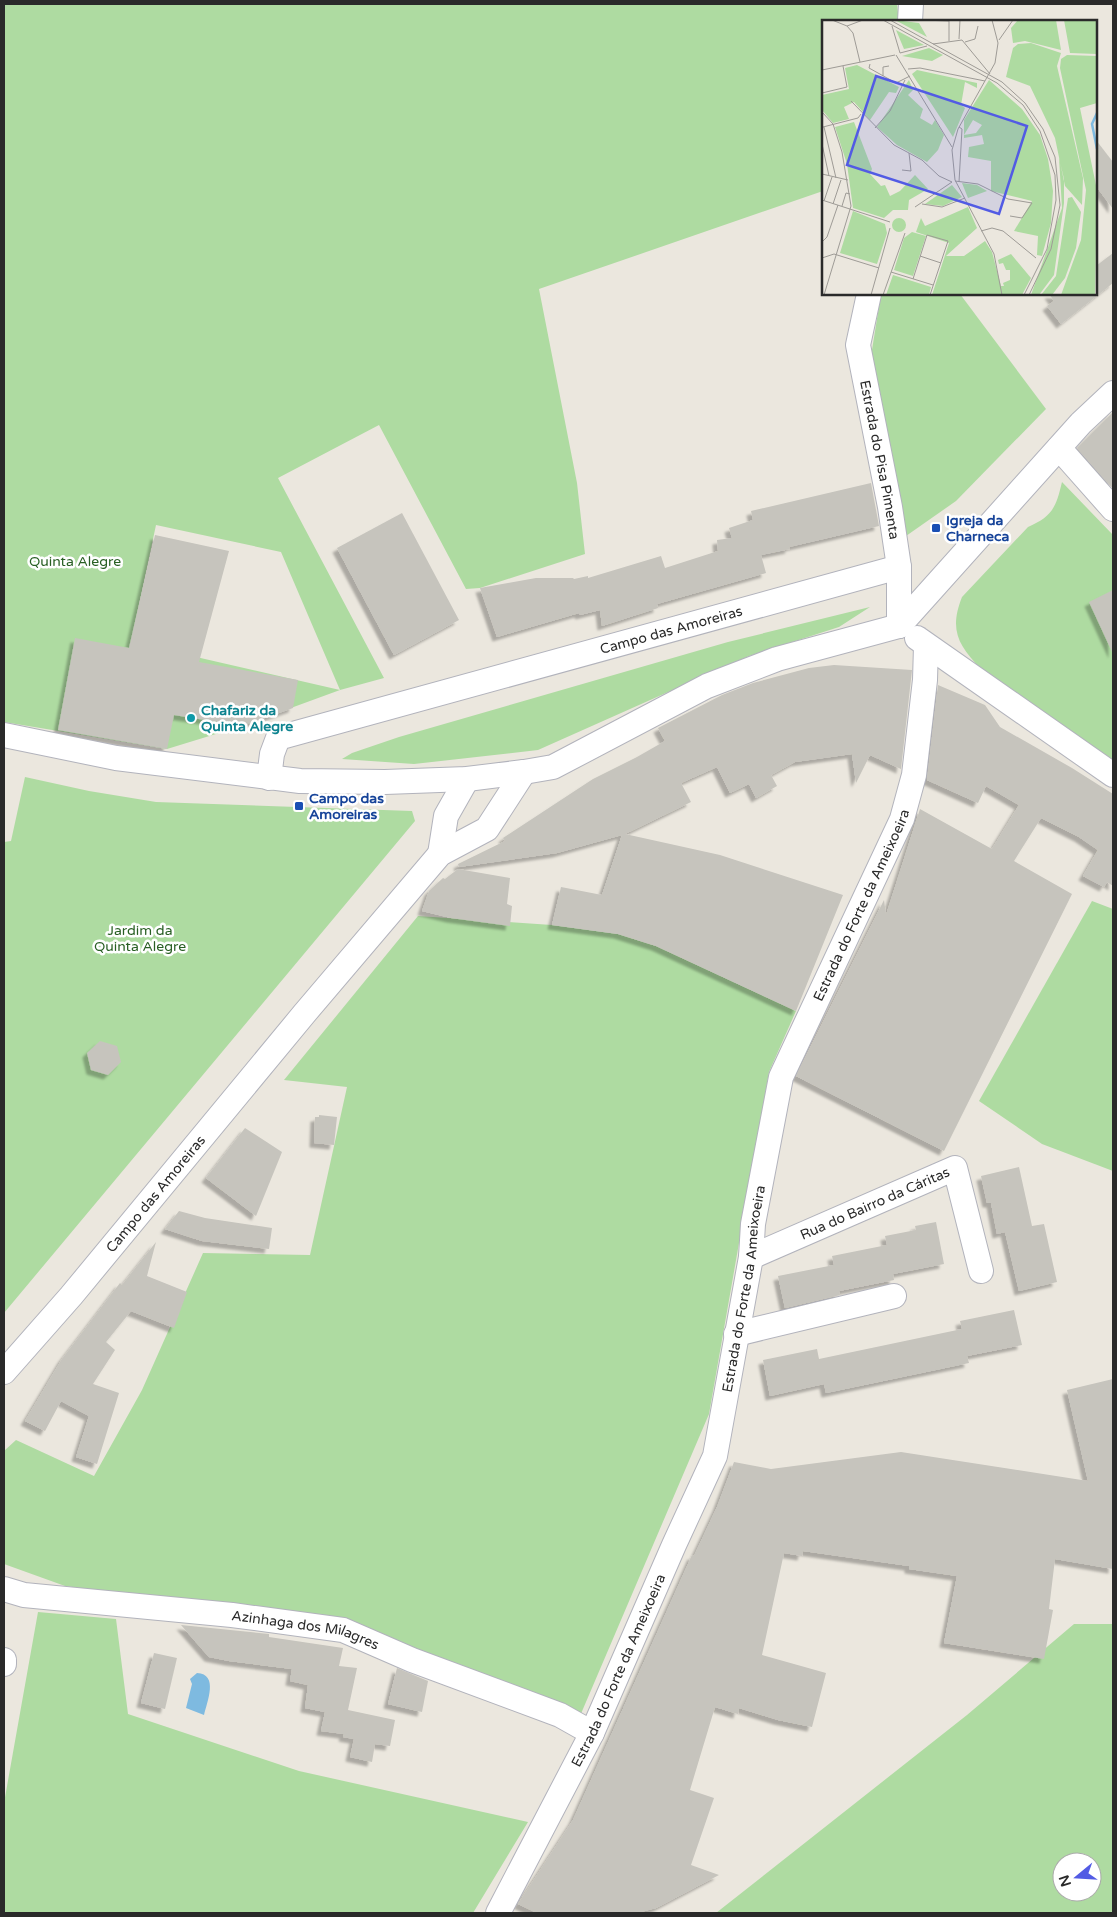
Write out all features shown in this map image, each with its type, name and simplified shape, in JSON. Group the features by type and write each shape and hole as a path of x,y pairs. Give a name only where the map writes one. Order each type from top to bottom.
{"street":[{"path":"910,20 911,4"},
{"name":"Estrada do Pisa Pimenta","path":"869,295 858,345 890,507 899,567 899,626"},
{"path":"4,735 116,758 300,781 385,782 467,779 553,767 707,686 777,659 899,626 1081,423 1113,393"},
{"path":"1060,448 1113,509"},
{"name":"Campo das Amoreiras","path":"269,778 272,754 278,738 899,567"},
{"path":"899,626 1113,775"},
{"name":"Estrada do Forte da Ameixoeira","path":"498,1913 592,1733 715,1456 781,1077 902,819 915,766 925,680 926,646"},
{"name":"Campo das Amoreiras","path":"4,1372 71,1296 285,1037 440,854 487,829 524,772"},
{"path":"440,854 446,816 467,779"},
{"name":"Rua do Bairro da Cáritas","path":"751,1258 955,1168 981,1271"},
{"path":"736,1334 894,1296"},
{"name":"Azinhaga dos Milagres","path":"4,1588 24,1595 232,1614 343,1630 412,1660 560,1715 592,1733"}],"green space":[{"name":"Quinta Alegre","path":"4,4 897,4 899,20 822,20 822,191 539,289 577,483 585,554 480,588 466,589 379,425 278,478 384,678 340,690 242,726 167,749 4,722","holes":["156,525 281,552 340,690 131,642"]},
{"path":"881,295 961,295 1046,409 956,501 906,536 871,356"},
{"path":"1062,482 1113,535 1113,762 981,669 961,644 956,628 956,619 962,597 1028,527 1048,515 1058,498"},
{"path":"870,607 839,627 749,656 538,750 414,764 342,759 352,753 399,737 728,642"},
{"name":"Jardim da Quinta Alegre","path":"25,777 89,791 156,802 412,811 415,821 4,1313 4,842 11,841"},
{"path":"1092,901 1113,909 1113,1171 1042,1144 979,1101"},
{"path":"418,916 552,925 618,934 656,946 796,1011 769,1072 709,1414 580,1716 345,1624 65,1586 4,1564 4,1451 16,1440 94,1476 142,1390 203,1253 310,1255 347,1087 284,1080"},
{"path":"38,1612 116,1619 128,1714 299,1771 528,1822 473,1913 4,1913 4,1803"},
{"path":"1074,1624 1113,1624 1113,1913 716,1913 967,1715"}],"water":[{"path":"197,1673 208,1678 210,1683 204,1715 186,1708 192,1684 190,1679"}],"building":[{"path":"1097,141 1113,162 1113,209 1097,187"},
{"path":"1113,253 1113,283 1061,324 1047,306 1054,301 1050,295 1097,295 1097,265"},
{"path":"1113,412 1113,489 1077,448"},
{"path":"871,483 879,526 761,555 766,573 657,604 658,608 602,626 600,610 580,615 579,613 497,637 480,588 536,578 574,579 588,576 588,578 661,556 665,568 718,551 717,540 732,538 729,528 753,520 751,511"},
{"path":"402,513 459,620 394,655 337,548"},
{"path":"155,535 229,551 199,662 298,680 293,708 242,726 174,715 167,749 58,730 75,638 129,648"},
{"path":"1113,590 1113,654 1089,602"},
{"path":"834,665 912,670 901,769 870,755 856,783 852,754 795,762 771,775 777,786 756,798 749,784 730,793 717,767 681,783 691,802 625,834 720,855 843,895 796,1011 656,946 618,934 552,925 561,887 602,895 622,835 557,853 459,867 458,864 505,841 503,838 593,779 665,741 658,728 722,695 753,683 809,668"},
{"path":"938,685 985,705 1000,727 1113,794 1113,886 1107,882 1104,887 1083,876 1098,850 1079,837 1041,818 1014,861 1072,894 944,1151 796,1076 884,900 886,915 920,809 992,849 1019,805 986,786 978,803 927,780"},
{"path":"458,869 510,878 507,904 512,906 510,926 451,918 422,911 429,891 443,878 445,879"},
{"path":"100,1041 117,1046 121,1062 108,1075 91,1070 87,1053"},
{"path":"319,1115 337,1117 334,1145 314,1143 315,1117 319,1117"},
{"path":"245,1128 282,1152 256,1216 206,1178"},
{"path":"1019,1167 1032,1226 1044,1224 1057,1282 1019,1291 1005,1232 997,1234 991,1203 987,1203 981,1176"},
{"path":"179,1211 205,1218 272,1228 269,1249 202,1241 165,1229"},
{"path":"936,1222 944,1264 893,1274 894,1280 839,1291 840,1295 785,1308 778,1276 834,1265 832,1256 887,1245 885,1236 916,1230 915,1226"},
{"path":"156,1242 147,1276 187,1292 174,1328 131,1311 106,1342 115,1350 93,1384 119,1393 97,1464 76,1457 89,1416 61,1401 45,1431 25,1421 62,1359 120,1283 122,1285"},
{"path":"1014,1310 1022,1345 967,1356 969,1363 826,1393 824,1384 770,1396 763,1360 817,1349 819,1359 962,1329 960,1321"},
{"path":"1113,1379 1113,1569 1055,1559 1049,1609 1053,1610 1044,1659 944,1643 957,1576 909,1569 909,1566 803,1551 802,1556 784,1553 762,1655 826,1673 812,1727 778,1720 739,1708 738,1714 715,1707 690,1790 714,1798 691,1865 719,1875 656,1908 637,1913 537,1913 518,1904 573,1820 692,1555 694,1556 717,1507 734,1462 771,1469 901,1452 1088,1481 1067,1390"},
{"path":"181,1625 269,1634 269,1637 343,1648 339,1666 357,1668 348,1710 395,1720 390,1746 375,1744 372,1762 350,1757 354,1739 343,1737 344,1734 321,1731 325,1712 305,1708 308,1685 290,1681 292,1669 209,1657"},
{"path":"154,1653 177,1658 165,1709 141,1703"},
{"path":"397,1668 428,1681 422,1712 388,1704"}],"place":[{"name":"Igreja da Charneca","path":"936,528"},
{"name":"Chafariz da Quinta Alegre","path":"191,718"},
{"name":"Campo das Amoreiras","path":"299,806"}]}
